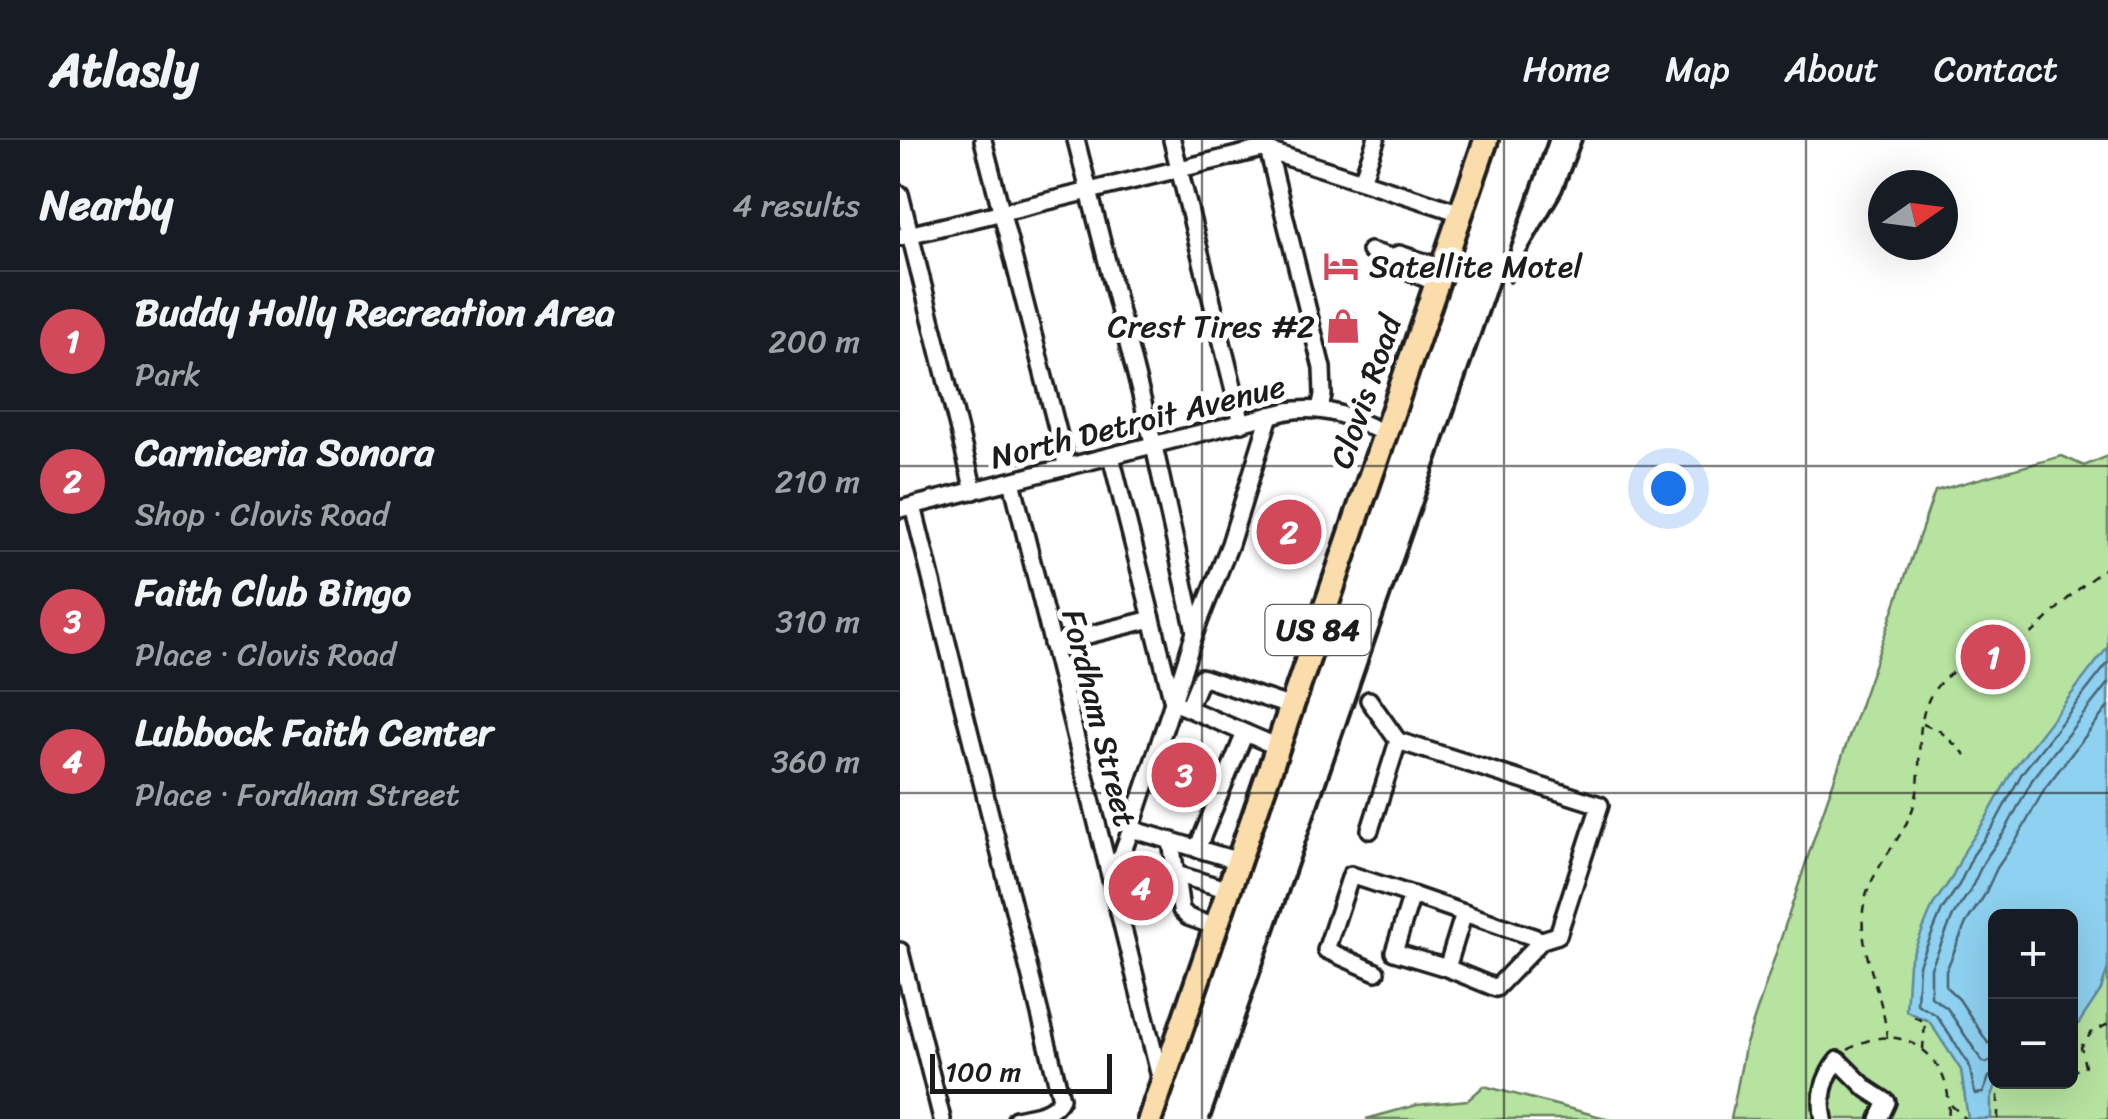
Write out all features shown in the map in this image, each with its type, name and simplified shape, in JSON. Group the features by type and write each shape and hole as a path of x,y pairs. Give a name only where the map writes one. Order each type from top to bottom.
{"highway":[{"name":"Clovis Road","path":"1150,1119 1486,140"}],"street":[{"path":"983,140 1066,468"},
{"path":"1076,140 1154,446 1195,632"},
{"path":"1172,140 1242,422"},
{"path":"1362,180 1376,140"},
{"path":"905,236 1262,149 1268,143"},
{"path":"1268,143 1461,213"},
{"path":"1268,143 1322,368 1320,409"},
{"path":"900,194 905,236 974,491"},
{"path":"1370,251 1398,258 1396,266 1440,275"},
{"name":"North Detroit Avenue","path":"906,508 1287,410 1339,413 1386,434"},
{"path":"1108,868 1120,857 1180,705 1195,632 1230,544 1270,415"},
{"path":"1110,456 1152,619 1180,705 1278,748"},
{"name":"Fordham Street","path":"1012,481 1162,1085"},
{"path":"906,508 1061,1098 1051,1110 1016,1119"},
{"path":"1052,644 1152,619"},
{"path":"1180,705 1201,677 1292,708"},
{"path":"1369,700 1398,741 1600,806 1558,935 1542,940 1496,988 1394,952 1412,895"},
{"path":"1197,849 1245,733"},
{"path":"1370,830 1398,741"},
{"path":"1131,828 1238,862"},
{"path":"1171,841 1181,910 1188,917 1216,927"},
{"path":"1176,874 1228,890"},
{"path":"1376,972 1326,950 1351,874 1542,940"},
{"path":"1447,968 1464,913"},
{"path":"900,952 942,1119"},
{"path":"1824,1119 1822,1088 1838,1060 1866,1089 1887,1102 1879,1119"}],"path":[{"path":"1887,1038 1866,948 1863,912 1873,881 1914,807 1922,723 1931,696 1945,678 1980,657 2020,643 2108,566"},
{"path":"1922,723 1940,732 1966,755"},
{"path":"1914,1017 1924,1022 1923,1050"},
{"path":"2078,1069 2085,1067 2081,1047 2092,1033 2108,1024"},
{"path":"1838,1060 1859,1043 1878,1038 1898,1039 1923,1050 1945,1076 1950,1097 1948,1119"},
{"path":"1998,1119 2001,1089"},
{"path":"1950,1104 1966,1119"}],"green space":[{"path":"2062,456 2084,466 2108,456 2108,1119 1731,1119 1745,1047 1935,491"},
{"path":"1484,1086 1609,1119 1366,1119 1417,1105 1468,1100"}],"water":[{"path":"2108,647 2108,968 2101,990 2078,1024 2078,909 1988,909 1988,1089 1995,1089 1991,1119 1968,1119 1961,1070 1929,1021 1906,1011 1909,963 1933,905 2014,768"}],"railway":[{"path":"1210,1119 1548,140"},
{"path":"1510,282 1562,192 1582,140"}],"place":[{"name":"Satellite Motel","path":"1341,266"},
{"name":"Crest Tires #2","path":"1343,326"},
{"name":"Carniceria Sonora","path":"1289,532"},
{"name":"Buddy Holly Recreation Area","path":"1993,657"},
{"name":"Faith Club Bingo","path":"1184,775"},
{"name":"Lubbock Faith Center","path":"1141,888"}]}
